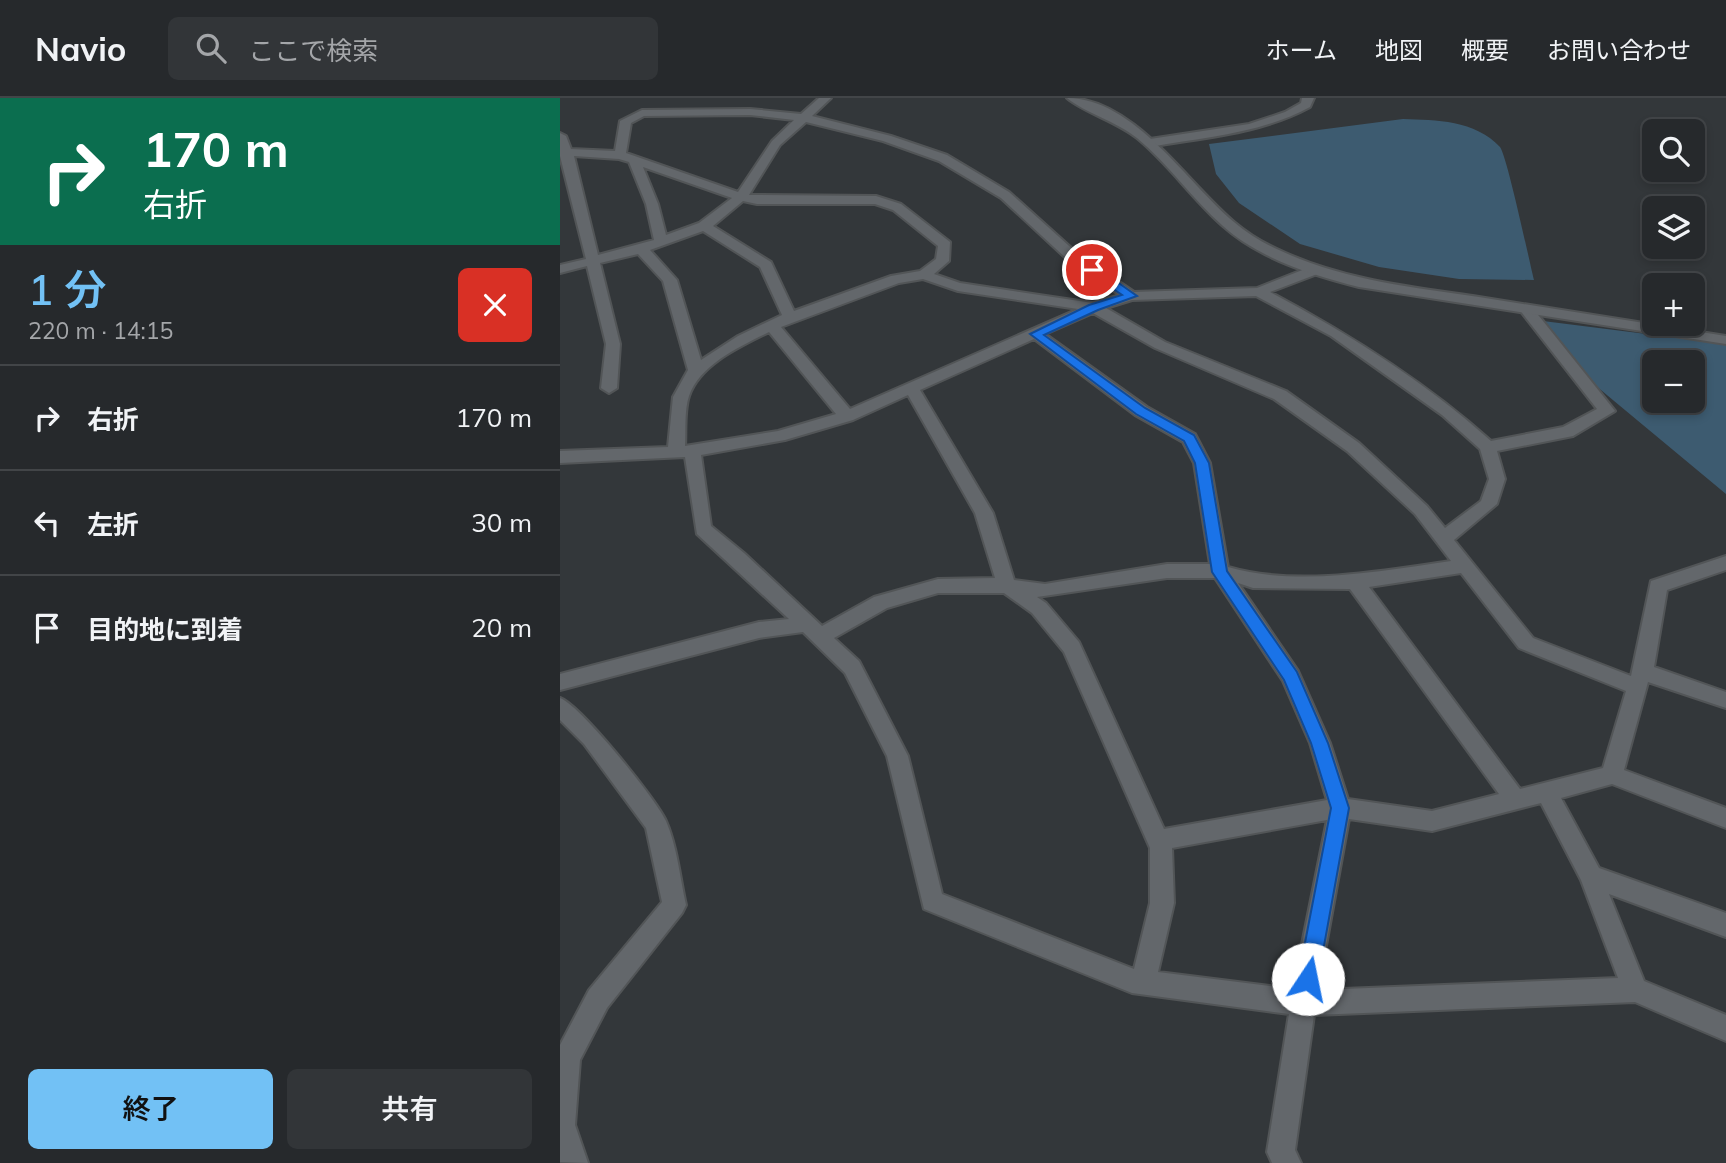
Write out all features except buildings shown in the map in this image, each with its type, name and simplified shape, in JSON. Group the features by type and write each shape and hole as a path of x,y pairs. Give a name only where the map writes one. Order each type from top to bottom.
{"street":[{"path":"750,113 752,98"},
{"path":"560,269 641,249 704,226 741,197 776,143 825,98"},
{"path":"1073,98 1119,120 1150,143 1229,224 1265,250 1314,270 1359,283 1726,340"},
{"path":"1150,143 1253,125 1293,113 1306,105 1308,98"},
{"path":"620,155 626,121 642,113 750,113 804,118 887,138 943,158 1005,195 1073,257 1131,296"},
{"path":"560,136 613,344 609,388"},
{"path":"564,153 620,155 741,197 757,200 876,200 897,207 945,245 942,261 924,275"},
{"path":"634,160 652,204 661,242"},
{"path":"704,226 766,265 790,317"},
{"path":"641,249 670,280 696,370"},
{"path":"560,457 684,451 779,436 847,416 1094,307 1131,296 1259,292 1314,270"},
{"path":"1726,700 1640,680 1526,643 1421,510 1353,447 1280,395 1160,345 1094,307 958,287 924,275 896,279 790,317 743,339 696,370 681,397 684,451 703,529 738,558 852,667 897,756 932,901 1132,981 1303,1003 1635,990 1726,1028"},
{"path":"1259,292 1336,334 1448,411 1488,447 1497,479 1488,504 1443,539"},
{"path":"1488,447 1567,432 1606,411 1526,309"},
{"path":"772,326 847,416"},
{"path":"1036,334 1141,411 1189,438 1202,463 1220,572 1291,677 1320,743 1340,808 1303,1003 1281,1159"},
{"path":"912,389 984,513 1006,586 1039,608 1072,648 1161,848 1162,903 1143,982"},
{"path":"1612,775 1640,680 1658,586 1726,563"},
{"path":"560,682 759,630 813,630 881,602 937,586 1006,586 1045,591 1167,571 1220,572 1252,581 1355,582 1463,566"},
{"path":"1355,582 1516,800"},
{"path":"560,707 592,738 656,824 674,905 598,999 567,1058 562,1125 573,1163"},
{"path":"1157,840 1340,808 1432,821 1612,775 1726,818"},
{"path":"1547,792 1591,876 1635,990"},
{"path":"1591,876 1726,926"}],"shaded area":[{"path":"1403,119 1454,123 1479,131 1500,147 1513,188 1534,280 1459,279 1379,267 1300,244 1239,203 1216,174 1209,144"},
{"path":"1543,321 1642,333 1642,336 1726,344 1726,494 1578,371"}],"route":[{"path":"1092,270 1131,296 1094,307 1036,334 1141,411 1189,438 1202,463 1220,572 1291,677 1320,743 1340,808 1308,979"}]}
